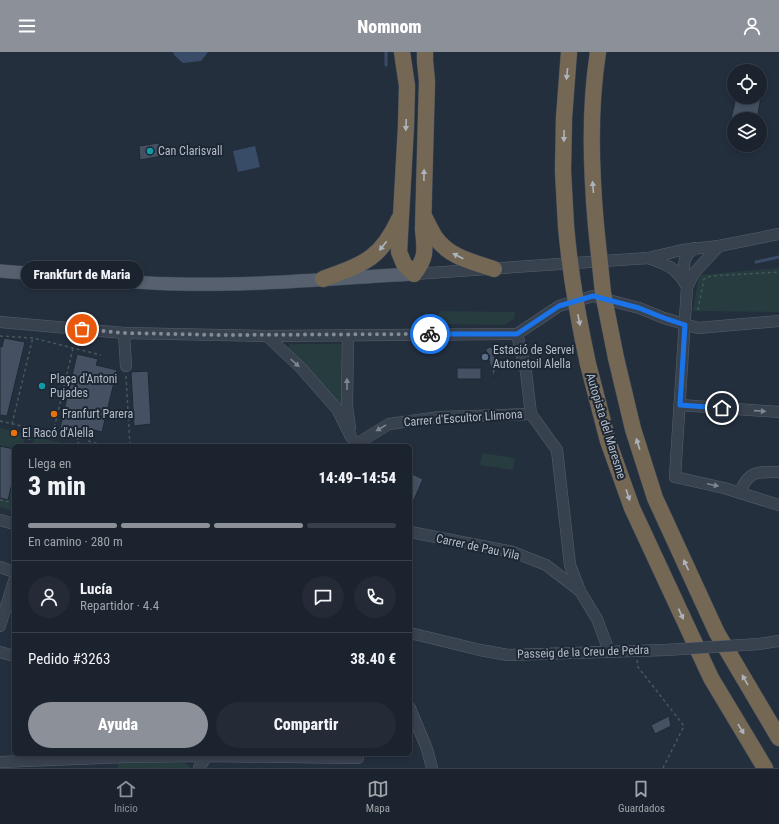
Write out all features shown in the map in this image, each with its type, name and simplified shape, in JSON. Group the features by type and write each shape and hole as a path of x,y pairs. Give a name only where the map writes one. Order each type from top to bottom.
{"highway":[{"path":"402,52 407,86 399,252 404,264 414,274 421,264 425,252 423,214 427,81 433,52"},
{"path":"407,86 411,69 411,52"},
{"path":"425,52 424,61 427,81"},
{"name":"Autopista del Maresme","path":"569,52 563,156 569,261 576,308 588,364 608,441 632,508 711,678 765,768"},
{"name":"Autopista del Maresme","path":"598,52 592,100 592,178 596,226 603,293 616,358 633,429 655,498 717,633 779,738"},
{"path":"323,279 369,260 381,249 402,212"},
{"path":"423,214 435,236 444,247 454,255 473,263 494,269"}],"main road":[{"path":"0,271 102,280 178,284 241,284 414,274"}],"street":[{"path":"414,274 648,258 779,234"},
{"path":"685,283 719,246"},
{"path":"688,251 695,262 694,273"},
{"path":"688,251 684,262 685,325 675,477 740,492 779,505"},
{"path":"648,258 674,269 685,283"},
{"path":"0,322 124,333 267,336 517,334 559,306 593,296 639,308 664,318 698,328 779,321"},
{"path":"124,333 126,366"},
{"path":"517,334 526,372 531,414 557,450 570,565 580,591 597,619 609,651"},
{"path":"348,335 342,408 352,443"},
{"path":"267,336 342,408"},
{"path":"680,405 779,412"},
{"name":"Carrer d'Escultor Llimona","path":"352,443 389,424 440,417 531,414"},
{"path":"740,492 745,481 755,473 779,472"},
{"path":"0,520 12,523"},
{"name":"Carrer de Pau Vila","path":"412,532 513,552 546,565 565,568 570,565"},
{"name":"Carrer de Pau Vila","path":"546,565 580,591"},
{"path":"0,567 12,571"},
{"path":"0,626 12,587"},
{"name":"Passeig de la Creu de Pedra","path":"412,633 480,650 508,655 666,650 779,642"},
{"path":"0,652 12,655"},
{"path":"412,713 427,749 432,768"},
{"path":"0,762 167,756"},
{"path":"199,768 207,756"},
{"path":"238,756 358,760"}],"path":[{"path":"698,310 704,278 779,272"},
{"path":"12,424 33,338 34,325"},
{"path":"0,336 33,338 101,355"},
{"path":"53,433 73,348"},
{"path":"126,366 130,444"},
{"path":"0,420 79,439 78,443 81,444"},
{"path":"28,444 32,428"},
{"path":"88,441 95,444"},
{"path":"0,500 12,503"},
{"path":"634,651 638,667 684,726 663,768"}],"green space":[{"path":"779,268 779,312 693,311 699,275"},
{"path":"439,311 515,312 514,319 504,325 439,324"},
{"path":"344,344 342,405 339,406 288,349 289,345"},
{"path":"0,428 26,434 24,444 12,444 12,511 0,507"},
{"path":"35,437 68,444 33,444"},
{"path":"482,453 515,458 513,470 480,465"},
{"path":"118,762 185,763 191,768 118,768"}],"water":[{"path":"173,52 208,52 201,61 183,63 174,55"},
{"path":"255,146 260,167 238,172 233,151"}],"building":[{"path":"734,104 760,104 758,112 733,112"},
{"name":"Can Clarisvall","path":"159,143 162,156 140,160 139,146"},
{"path":"4,338 25,342 7,416 0,415 0,346 2,347"},
{"path":"490,347 493,349 493,355 497,360 494,378 489,360 490,356 486,351 486,349"},
{"path":"77,354 98,359 96,365 117,370 102,432 82,427 81,433 60,428"},
{"path":"457,368 481,368 481,379 457,379"},
{"path":"148,371 151,424 134,426 131,372"},
{"path":"0,446 12,449 12,483 8,500 0,498"},
{"path":"412,474 423,479 412,504"},
{"path":"669,716 671,726 655,734 651,725"}],"waterway":[{"path":"386,52 386,65"},
{"path":"756,262 779,257"}],"way so far":[{"path":"82,329 124,333 267,336 430,334"}],"place":[{"name":"Can Clarisvall","path":"150,151"},
{"name":"Frankfurt de Maria","path":"82,329"},
{"name":"Estació de Servei Autonetoil Alella","path":"485,357"},
{"name":"Plaça d'Antoni Pujades","path":"42,386"},
{"name":"Franfurt Parera","path":"54,414"},
{"name":"El Racó d'Alella","path":"14,433"}],"route":[{"path":"430,334 517,334 559,306 593,296 618,301 685,325 680,405 722,408"}]}
